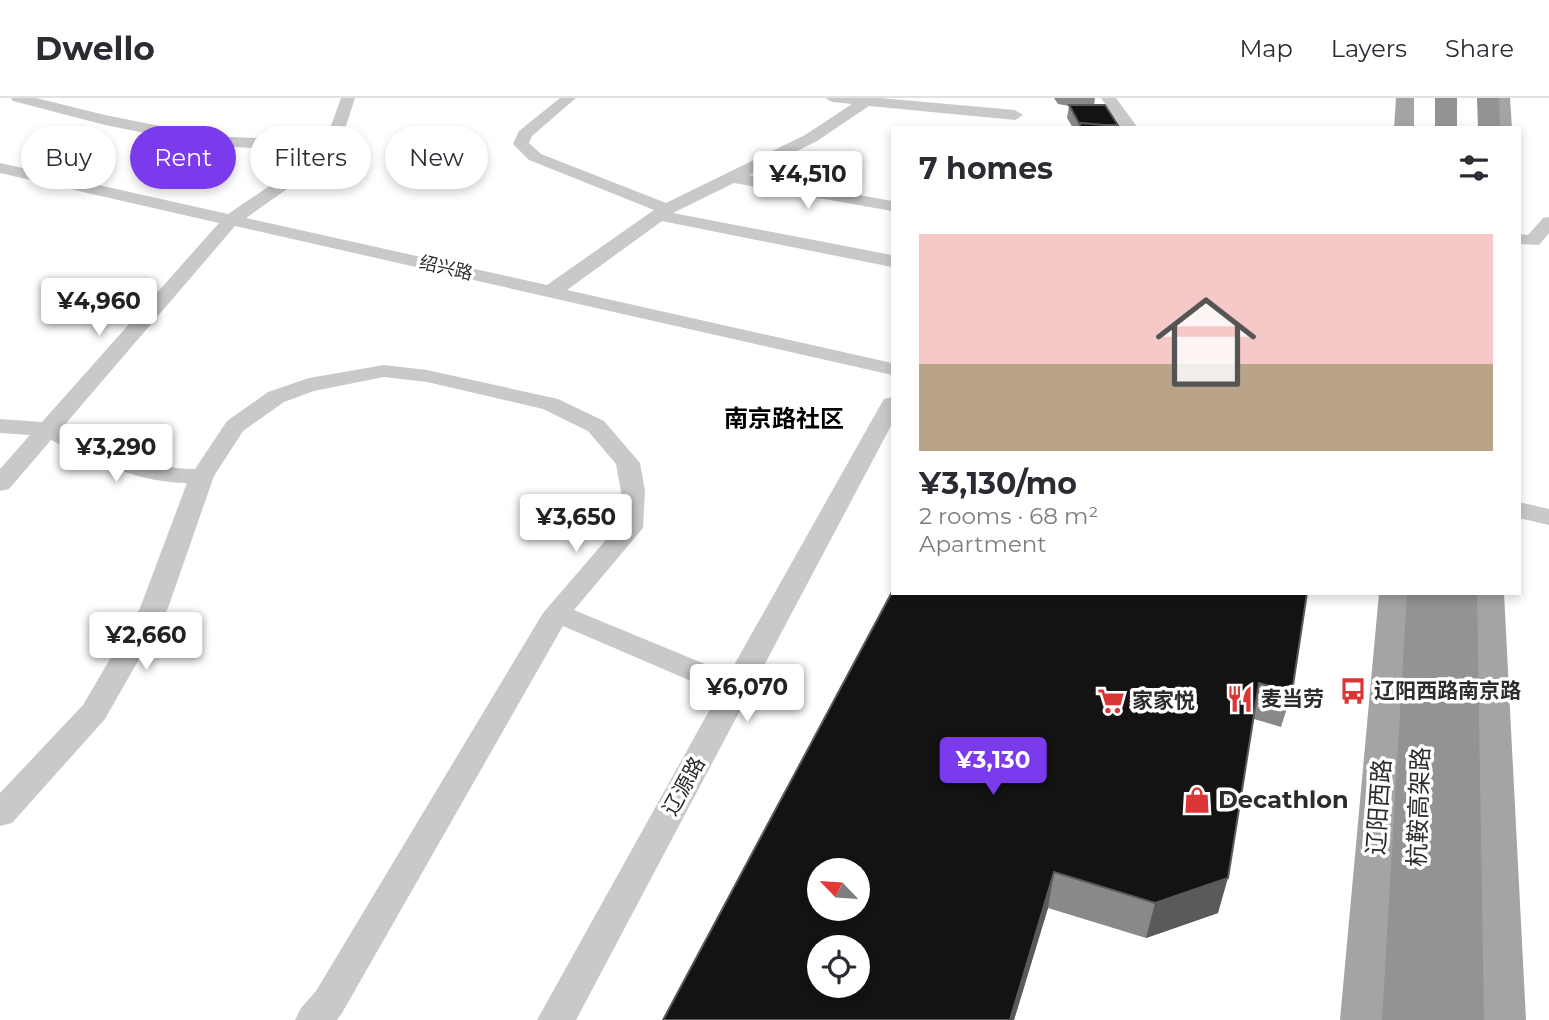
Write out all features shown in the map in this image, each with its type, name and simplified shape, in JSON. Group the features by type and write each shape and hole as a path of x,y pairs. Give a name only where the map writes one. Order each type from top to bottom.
{"highway":[{"path":"1424,98 1424,126"},
{"path":"1446,98 1446,126"},
{"path":"1473,98 1474,126"},
{"path":"1488,98 1489,126"},
{"name":"杭鞍高架路","path":"1410,1020 1427,595"},
{"name":"杭鞍高架路","path":"1456,1020 1457,595"}],"main road":[{"path":"1404,126 1405,98"},
{"path":"1501,98 1502,126"},
{"name":"辽阳西路","path":"1374,1017 1396,595"},
{"path":"1487,595 1502,1020"}],"street":[{"path":"0,102 12,98"},
{"path":"18,98 105,120 211,141 250,143"},
{"path":"338,126 348,98"},
{"path":"569,98 525,134 521,144 535,157 663,212 891,261"},
{"path":"832,98 1016,121"},
{"path":"1003,98 1016,121"},
{"path":"1108,98 1129,126"},
{"path":"551,292 663,212 811,138 865,102"},
{"name":"绍兴路","path":"0,168 891,369"},
{"path":"731,177 891,206"},
{"path":"0,484 231,220 276,189"},
{"path":"1521,239 1533,241 1549,222"},
{"path":"0,814 94,712 154,608 202,476 235,426 276,397 309,385 384,371 427,376 550,404 596,426 628,463 634,491 630,528 557,613 329,1002 314,1020"},
{"name":"辽源路","path":"556,1020 891,406"},
{"path":"0,426 46,429 98,455 170,476 202,476"},
{"path":"1521,510 1549,517"},
{"path":"557,613 737,689"}],"building":[{"path":"1069,105 1105,105 1118,125 1080,125"},
{"path":"1081,123 1115,126 1080,126"},
{"path":"891,594 1307,595 1292,692 1259,683 1228,878 1155,903 1054,872 1010,1020 663,1020"}],"place":[{"name":"辽阳西路南京路","path":"1353,691"},
{"name":"麦当劳","path":"1240,699"},
{"name":"家家悦","path":"1111,701"},
{"name":"Decathlon","path":"1197,800"}],"district":[{"name":"南京路社区","path":"784,419"}]}
